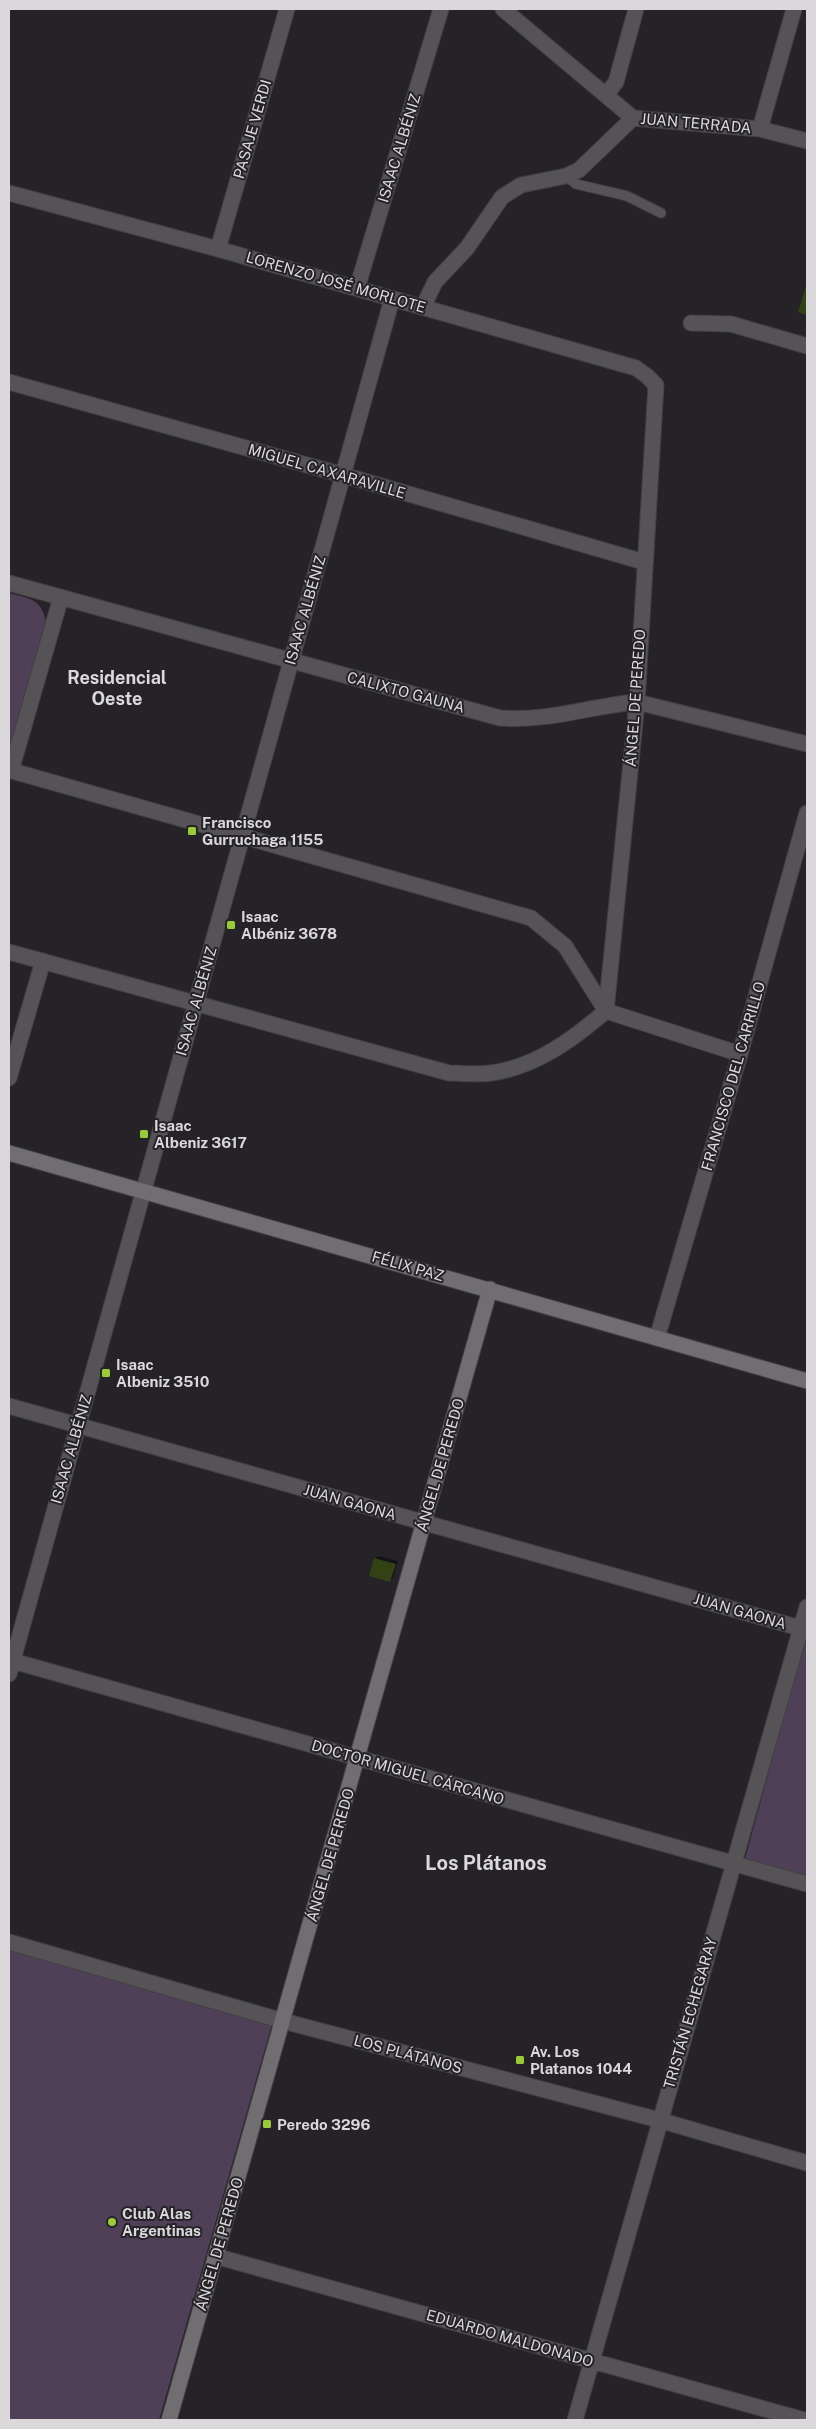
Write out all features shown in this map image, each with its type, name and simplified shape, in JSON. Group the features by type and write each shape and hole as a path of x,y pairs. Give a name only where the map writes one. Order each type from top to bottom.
{"main road":[{"name":"FÉLIX PAZ","path":"9,1153 807,1380"},
{"name":"ÁNGEL DE PEREDO","path":"169,2420 490,1289"}],"street":[{"name":"PASAJE VERDI","path":"218,248 287,9"},
{"name":"ISAAC ALBÉNIZ","path":"357,288 441,9"},
{"name":"JUAN TERRADA","path":"503,9 633,118 760,129 807,141"},
{"path":"606,96 616,82 636,9"},
{"path":"760,129 794,9"},
{"path":"423,307 436,282 467,248 502,197 521,184 566,176 579,170 596,156 633,118"},
{"name":"LORENZO JOSÉ MORLOTE","path":"9,193 218,248 636,368 648,376 656,385"},
{"name":"ISAAC ALBÉNIZ","path":"10,1665 392,299"},
{"path":"691,323 731,324 807,346"},
{"name":"MIGUEL CAXARAVILLE","path":"9,382 343,475 644,562"},
{"name":"ÁNGEL DE PEREDO","path":"606,1011 637,702 656,385"},
{"name":"CALIXTO GAUNA","path":"9,583 500,718 538,719 637,702 807,744"},
{"path":"61,598 10,771 531,918 565,946 606,1011 740,1054"},
{"name":"FRANCISCO DEL CARRILLO","path":"658,1338 807,813"},
{"path":"9,952 449,1074 491,1073 521,1065 555,1050 606,1011"},
{"path":"9,1078 43,962"},
{"name":"JUAN GAONA","path":"9,1406 804,1629"},
{"name":"TRISTÁN ECHEGARAY","path":"575,2420 734,1864 804,1629 807,1607"},
{"name":"DOCTOR MIGUEL CÁRCANO","path":"10,1665 358,1758 807,1884"},
{"name":"LOS PLÁTANOS","path":"9,1942 283,2021 660,2120 807,2163"},
{"name":"EDUARDO MALDONADO","path":"216,2256 804,2420"}],"lane":[{"path":"566,176 576,184 626,196 661,213"}],"shaded area":[{"path":"9,593 29,598 38,604 46,622 9,748"},
{"path":"804,1642 807,1643 807,1876 745,1859"},
{"name":"Club Alas Argentinas","path":"9,1948 272,2024 159,2420 9,2420"}],"building":[{"path":"807,283 807,315 798,312"},
{"path":"374,1558 396,1564 390,1582 369,1576"}],"place":[{"name":"Francisco Gurruchaga 1155","path":"192,831"},
{"name":"Isaac Albéniz 3678","path":"231,925"},
{"name":"Isaac Albeniz 3617","path":"144,1134"},
{"name":"Isaac Albeniz 3510","path":"106,1373"},
{"name":"Av. Los Platanos 1044","path":"520,2060"},
{"name":"Peredo 3296","path":"267,2124"},
{"name":"Club Alas Argentinas","path":"112,2222"}],"district":[{"name":"Residencial Oeste","path":"117,688"},
{"name":"Los Plátanos","path":"486,1863"}]}
